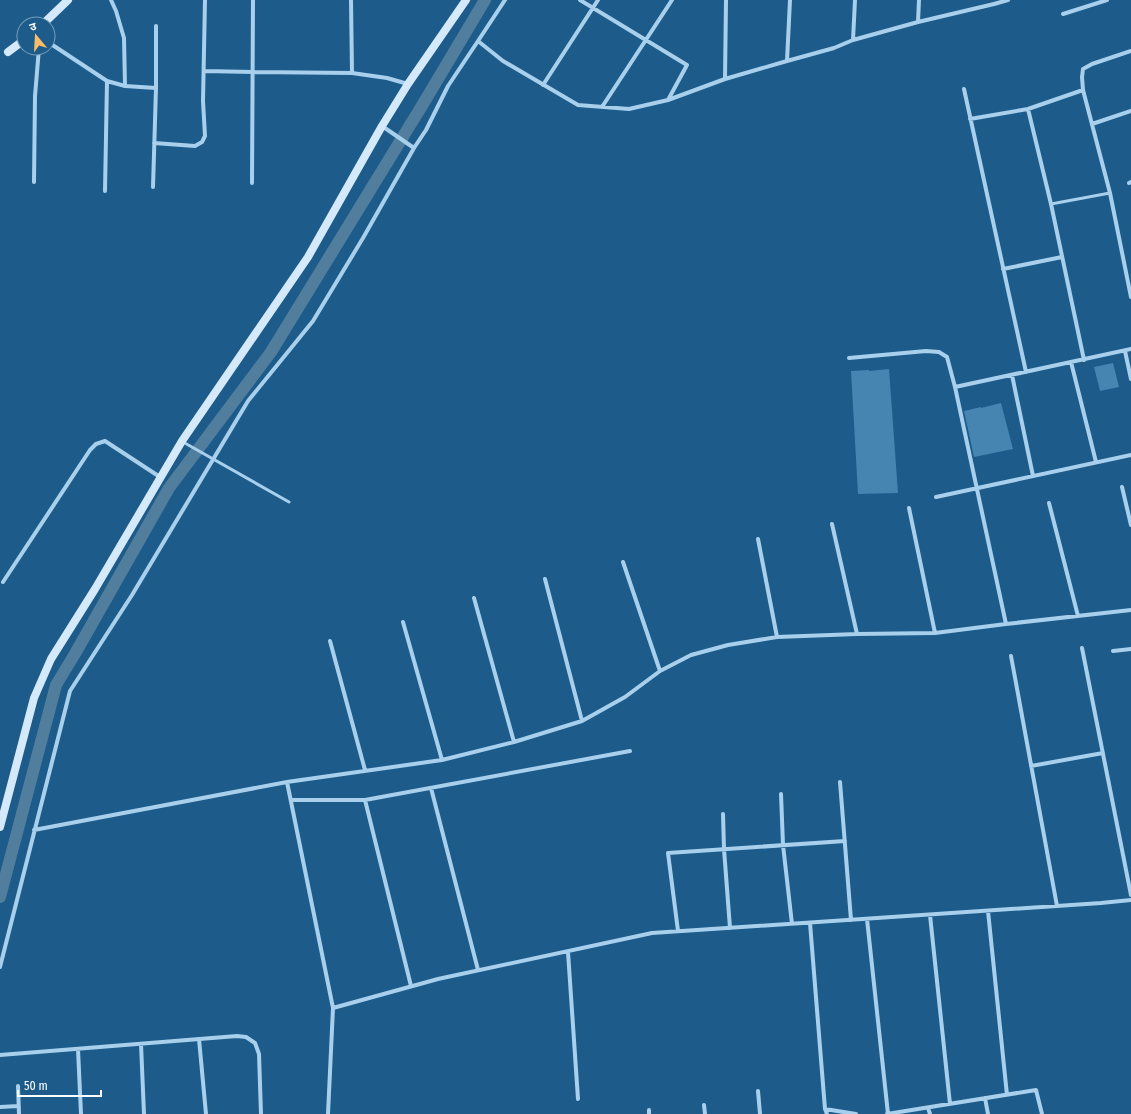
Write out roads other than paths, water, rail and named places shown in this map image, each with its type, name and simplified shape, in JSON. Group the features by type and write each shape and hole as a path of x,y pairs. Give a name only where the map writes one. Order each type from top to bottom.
{"street":[{"path":"51,16 68,0"},
{"path":"117,0 111,1 116,11 124,38 125,86"},
{"path":"154,143 195,146 202,142 205,136 205,0"},
{"path":"252,183 254,0"},
{"path":"351,0 352,73"},
{"path":"0,827 34,698 51,659 95,589 160,477 308,257 385,129 408,84 466,0"},
{"path":"0,967 70,690 132,595 248,401 312,321 363,238 414,148 426,130 448,86 504,0"},
{"path":"580,0 687,65 668,100"},
{"path":"543,85 598,0"},
{"path":"602,107 672,0"},
{"path":"725,79 726,0"},
{"path":"787,61 790,0"},
{"path":"853,40 855,0"},
{"path":"918,22 919,0"},
{"path":"478,41 503,61 578,105 629,109 668,100 725,79 834,48 853,40 994,2 1008,0"},
{"path":"1063,14 1107,0"},
{"path":"153,187 156,26"},
{"path":"8,52 16,46"},
{"path":"56,47 107,81 125,86 156,88"},
{"path":"1131,51 1092,64 1083,69 1082,77 1083,90 1110,193 1131,297"},
{"path":"34,182 35,96 38,56"},
{"path":"204,71 352,73 387,78 408,84"},
{"path":"105,191 107,81"},
{"path":"964,89 1026,372"},
{"path":"970,119 1028,109 1083,90"},
{"path":"1028,109 1051,204 1084,360"},
{"path":"1092,124 1131,111"},
{"path":"385,129 414,148"},
{"path":"1003,269 1062,257"},
{"path":"955,387 1131,350"},
{"path":"849,358 926,351 939,352 947,357 955,387 1006,624"},
{"path":"1125,351 1131,379"},
{"path":"1072,362 1096,462"},
{"path":"1012,375 1032,476"},
{"path":"3,582 90,450 96,444 105,441 160,477"},
{"path":"936,497 1131,455"},
{"path":"1122,487 1131,524"},
{"path":"1049,503 1078,616"},
{"path":"909,508 935,633"},
{"path":"832,524 857,634"},
{"path":"758,540 777,637"},
{"path":"623,562 660,671"},
{"path":"545,579 582,721"},
{"path":"474,598 514,742"},
{"path":"34,830 287,782 442,760 514,742 582,721 625,697 660,671 691,655 728,644 777,637 935,633 1131,610"},
{"path":"403,622 442,760"},
{"path":"330,640 364,770"},
{"path":"1082,648 1131,894"},
{"path":"1113,651 1131,649"},
{"path":"1011,656 1057,906"},
{"path":"291,800 365,800 630,751"},
{"path":"1031,766 1103,753"},
{"path":"287,782 333,1008 328,1114"},
{"path":"840,782 851,920"},
{"path":"431,788 478,970"},
{"path":"781,794 783,845 792,924"},
{"path":"365,800 411,986"},
{"path":"723,814 730,928"},
{"path":"678,931 668,853 845,842"},
{"path":"333,1008 438,979 652,933 1131,900"},
{"path":"988,911 1007,1095"},
{"path":"930,915 950,1104"},
{"path":"867,919 887,1114 1036,1090 1042,1114"},
{"path":"810,923 826,1112 856,1114"},
{"path":"568,952 578,1099"},
{"path":"0,1055 237,1036 246,1037 255,1043 259,1054 261,1114"},
{"path":"199,1039 206,1114"},
{"path":"141,1044 144,1114"},
{"path":"78,1048 81,1114"},
{"path":"18,1086 19,1114"},
{"path":"758,1091 760,1114"},
{"path":"985,1098 988,1114"},
{"path":"704,1105 704,1114"},
{"path":"0,1107 19,1106"},
{"path":"928,1108 930,1114"}],"lane":[{"path":"1051,204 1110,193"},
{"path":"184,443 289,502"}],"waterway":[{"path":"0,897 56,685 169,488 271,352 485,0"}]}
